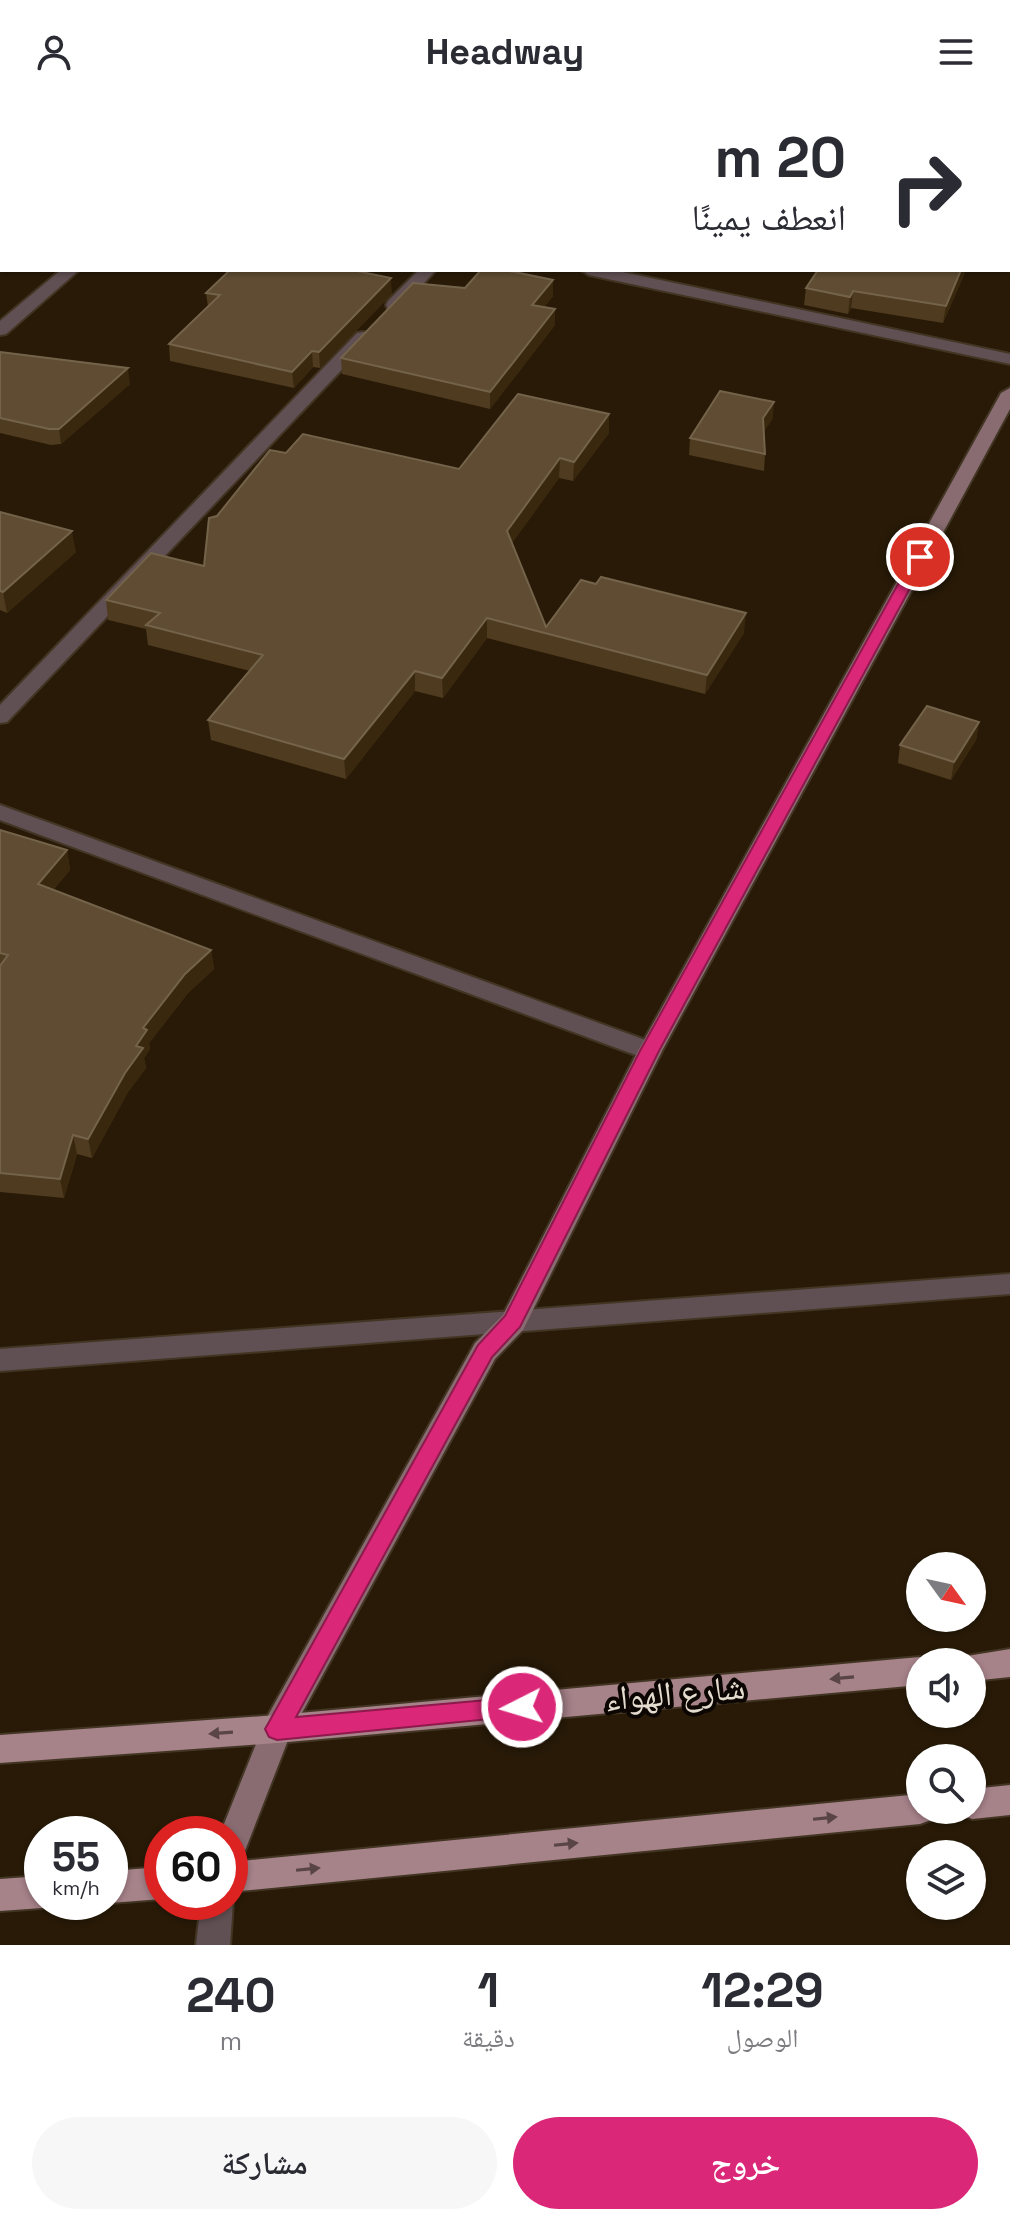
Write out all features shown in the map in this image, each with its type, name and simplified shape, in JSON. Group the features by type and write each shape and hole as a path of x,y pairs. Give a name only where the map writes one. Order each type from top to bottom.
{"main road":[{"path":"986,1666 1010,1663"},
{"name":"شارع الهواء","path":"0,1749 277,1729 906,1672"},
{"path":"986,1803 1010,1800"},
{"path":"248,1875 906,1810"},
{"path":"0,1895 24,1893"}],"street":[{"path":"0,330 69,272"},
{"path":"0,717 426,272"},
{"path":"598,272 1010,359"},
{"path":"243,1816 277,1729 485,1351 513,1322 650,1051 1010,393"},
{"path":"0,812 650,1051"},
{"path":"0,1360 1010,1284"},
{"path":"213,1945 215,1920"}],"building":[{"path":"228,272 362,272 391,278 319,352 312,351 292,372 169,344 220,295 206,293"},
{"path":"479,272 515,272 553,280 532,305 555,309 490,392 341,358 413,283 465,288"},
{"path":"817,272 960,272 946,306 853,291 850,297 806,288"},
{"path":"0,352 128,368 59,429 49,429 0,418"},
{"path":"720,391 774,402 763,418 765,454 690,438"},
{"path":"518,394 609,414 574,462 560,458 507,531 546,627 581,580 596,584 601,577 746,613 707,675 487,618 442,678 415,671 344,759 208,720 263,655 146,625 160,613 106,600 151,553 204,566 209,518 217,516 270,450 286,453 303,434 459,469"},
{"path":"0,512 72,531 3,592 0,591"},
{"path":"927,706 979,722 954,762 900,745"},
{"path":"0,830 67,850 38,884 211,950 185,974 143,1028 147,1030 136,1046 143,1048 125,1073 88,1139 73,1135 60,1179 0,1173 0,966 8,955 0,953"}],"route":[{"path":"522,1707 277,1729 485,1351 513,1322 650,1051 920,557"}]}
